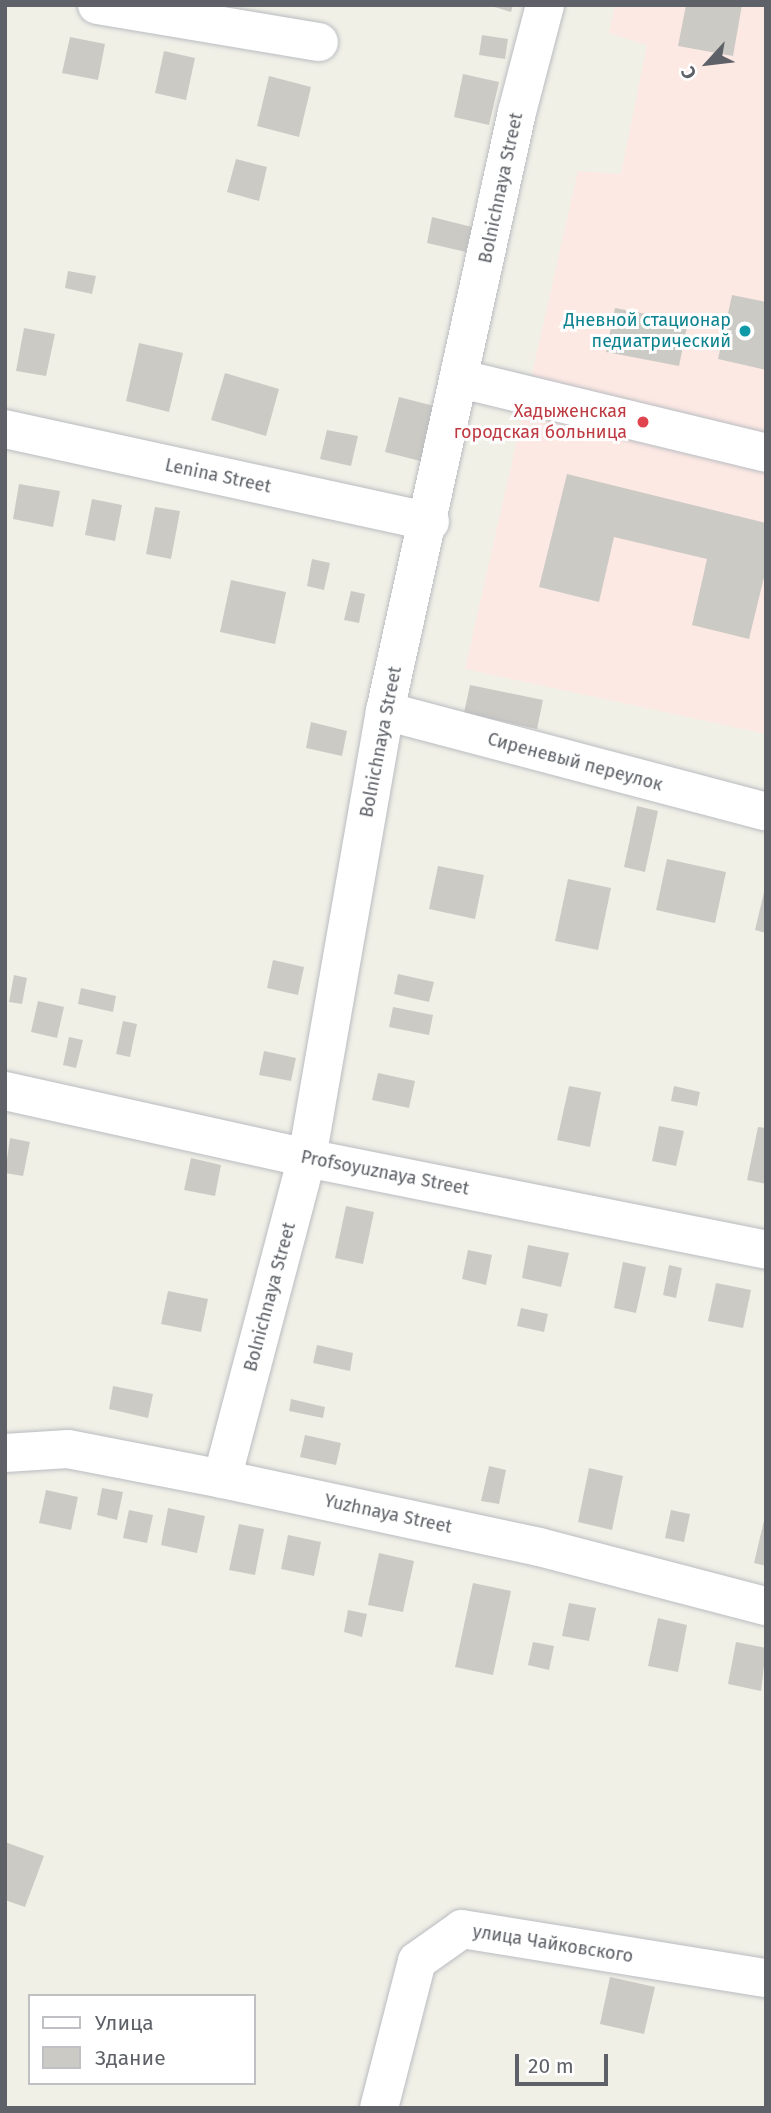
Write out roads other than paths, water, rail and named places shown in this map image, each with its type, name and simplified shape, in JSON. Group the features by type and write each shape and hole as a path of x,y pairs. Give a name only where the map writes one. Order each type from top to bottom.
{"street":[{"path":"97,5 319,41"},
{"name":"Bolnichnaya Street","path":"222,1479 307,1158 385,711 430,522 517,112 545,5"},
{"path":"461,379 766,453"},
{"name":"Lenina Street","path":"5,429 430,522"},
{"name":"Сиреневый переулок","path":"385,711 766,812"},
{"name":"Profsoyuznaya Street","path":"5,1091 307,1158 766,1250"},
{"name":"Yuzhnaya Street","path":"5,1453 68,1449 222,1479 539,1547 766,1606"},
{"name":"улица Чайковского","path":"379,2108 416,1961 462,1929 766,1978"}],"place":[{"name":"Дневной стационар педиатрический","path":"745,331"},
{"name":"Хадыженская городская больница","path":"643,422"}]}
